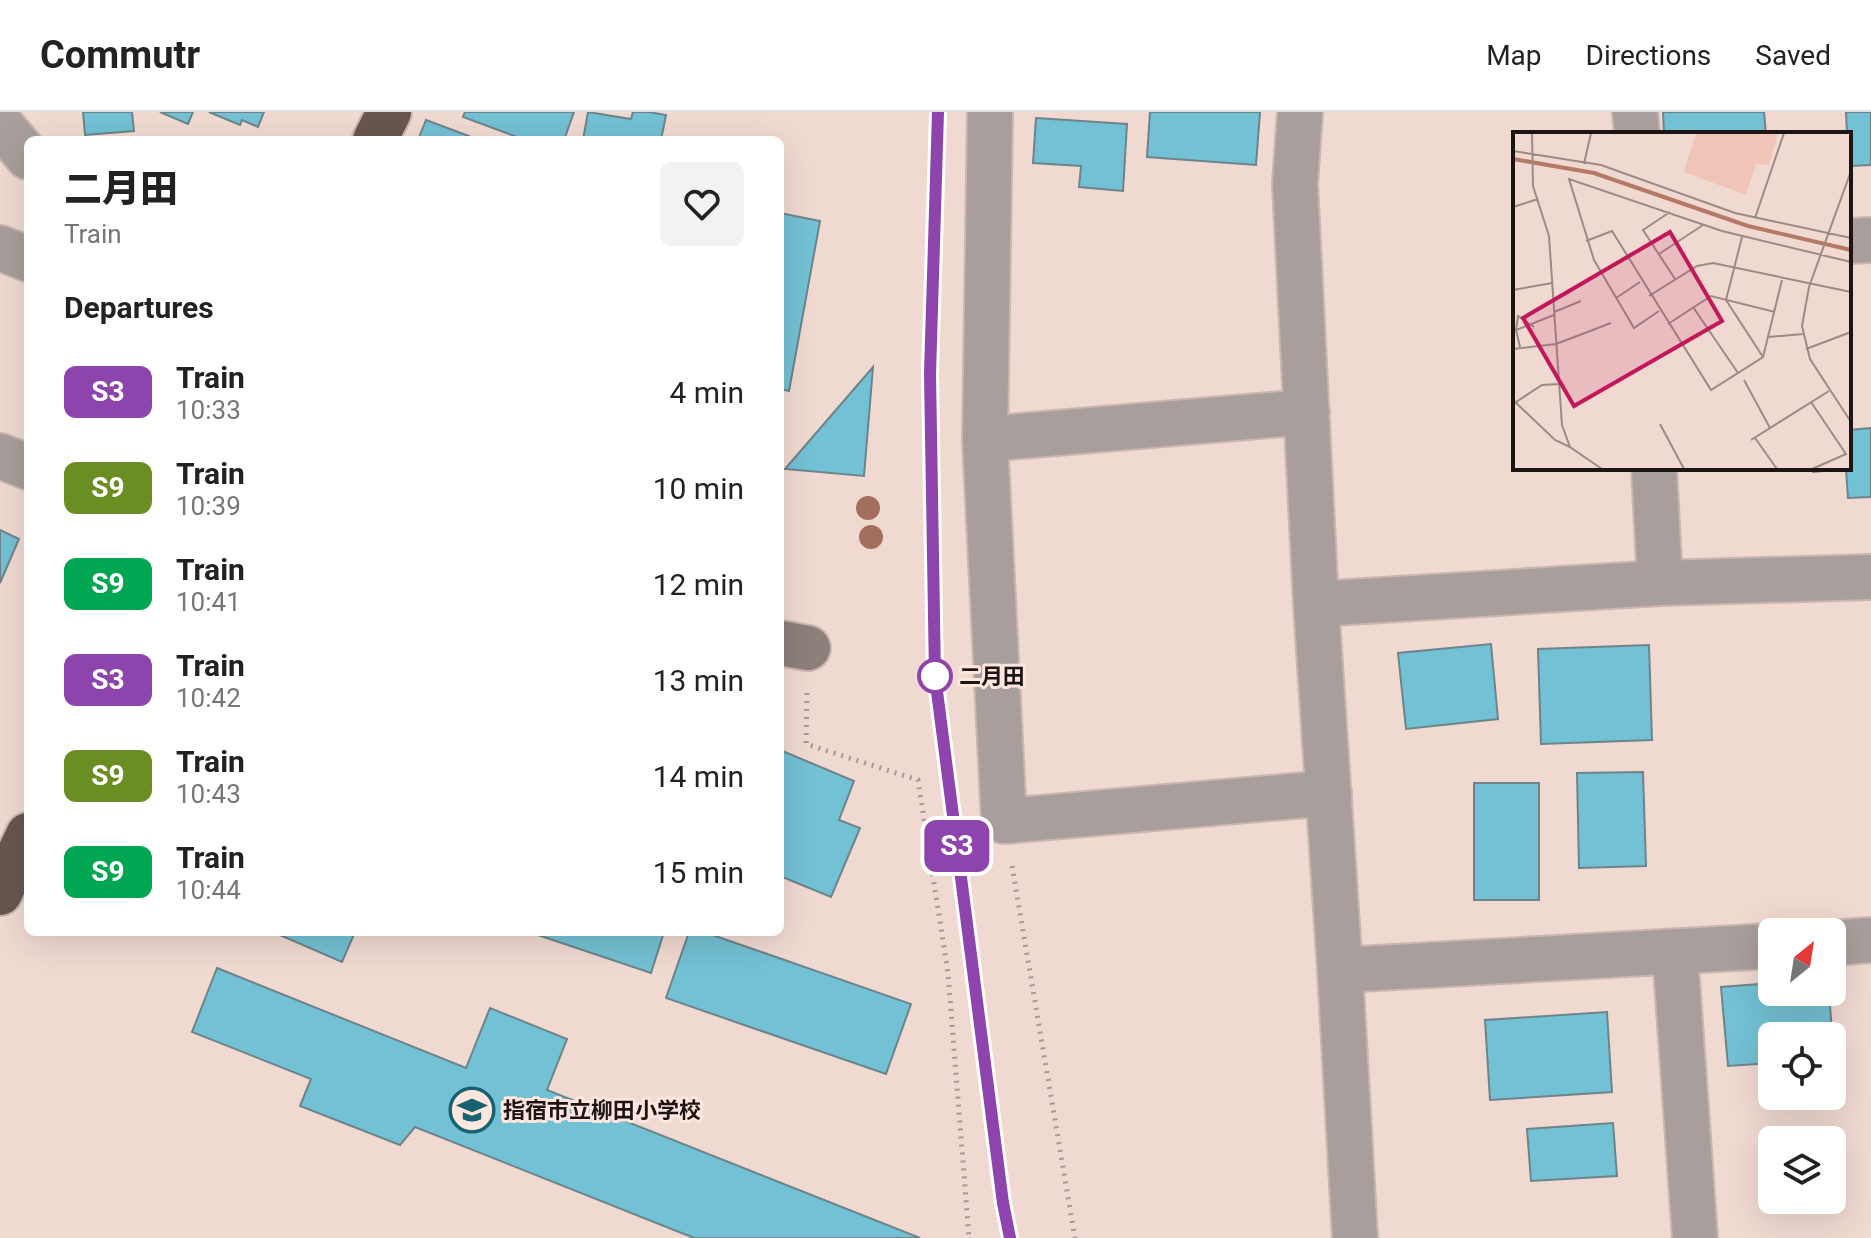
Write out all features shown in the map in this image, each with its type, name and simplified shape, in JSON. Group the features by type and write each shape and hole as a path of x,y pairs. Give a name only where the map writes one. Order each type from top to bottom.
{"highway":[{"path":"377,136 389,112"},
{"path":"0,893 24,843"}],"street":[{"path":"990,112 985,439 1004,821 1329,793"},
{"path":"1300,112 1295,184 1316,604 1355,1238"},
{"path":"1635,112 1637,132"},
{"path":"0,124 24,152"},
{"path":"1851,241 1871,240"},
{"path":"0,248 24,257"},
{"path":"985,439 1307,412"},
{"path":"0,456 24,465"},
{"path":"1654,470 1660,583"},
{"path":"1316,604 1660,583 1871,577"},
{"path":"1846,942 1871,940"},
{"path":"1340,970 1758,947"},
{"path":"1675,952 1695,1238"}],"path":[{"path":"794,646 806,744 918,780 948,973 969,1238"},
{"path":"1004,821 1075,1238"}],"building":[{"path":"83,112 132,112 134,131 85,135"},
{"path":"160,112 193,112 188,124"},
{"path":"209,112 264,112 258,127 242,120 240,125"},
{"path":"465,112 574,112 565,136 514,136 463,117"},
{"path":"588,112 631,119 633,112 666,115 662,136 584,136"},
{"path":"1150,112 1260,112 1256,165 1147,157"},
{"path":"1663,112 1764,112 1766,132 1664,132"},
{"path":"1846,112 1871,112 1871,165 1851,166 1851,132 1847,132"},
{"path":"1036,118 1127,124 1123,191 1079,187 1081,166 1033,163"},
{"path":"426,120 469,136 420,136"},
{"path":"784,214 820,221 789,391 784,390"},
{"path":"873,367 864,476 785,469"},
{"path":"1871,428 1871,497 1848,498 1846,470 1851,470 1851,430"},
{"path":"0,530 19,539 0,583"},
{"path":"1491,644 1498,719 1406,729 1398,653"},
{"path":"1649,645 1652,740 1541,744 1538,649"},
{"path":"784,752 854,781 839,820 860,828 831,897 784,878"},
{"path":"1643,772 1646,866 1579,868 1577,773"},
{"path":"1474,783 1539,783 1539,900 1474,900"},
{"path":"282,936 353,936 342,962"},
{"path":"541,936 663,936 651,973"},
{"path":"688,936 716,936 911,1004 886,1074 666,998"},
{"path":"217,968 466,1068 490,1008 567,1039 547,1090 920,1238 694,1238 415,1127 400,1145 300,1106 311,1079 192,1032"},
{"path":"1758,984 1758,1006 1830,1006 1831,1022 1758,1022 1758,1064 1728,1066 1721,987"},
{"path":"1607,1012 1612,1092 1490,1100 1485,1020"},
{"path":"1613,1123 1617,1176 1531,1181 1527,1129"}],"railway":[{"path":"938,112 930,374 935,676 1010,1238"}],"train":[{"name":"S3","path":"938,112 930,374 935,676 1010,1238"}],"place":[{"name":"二月田","path":"935,676"},
{"name":"指宿市立柳田小学校","path":"472,1110"}]}
